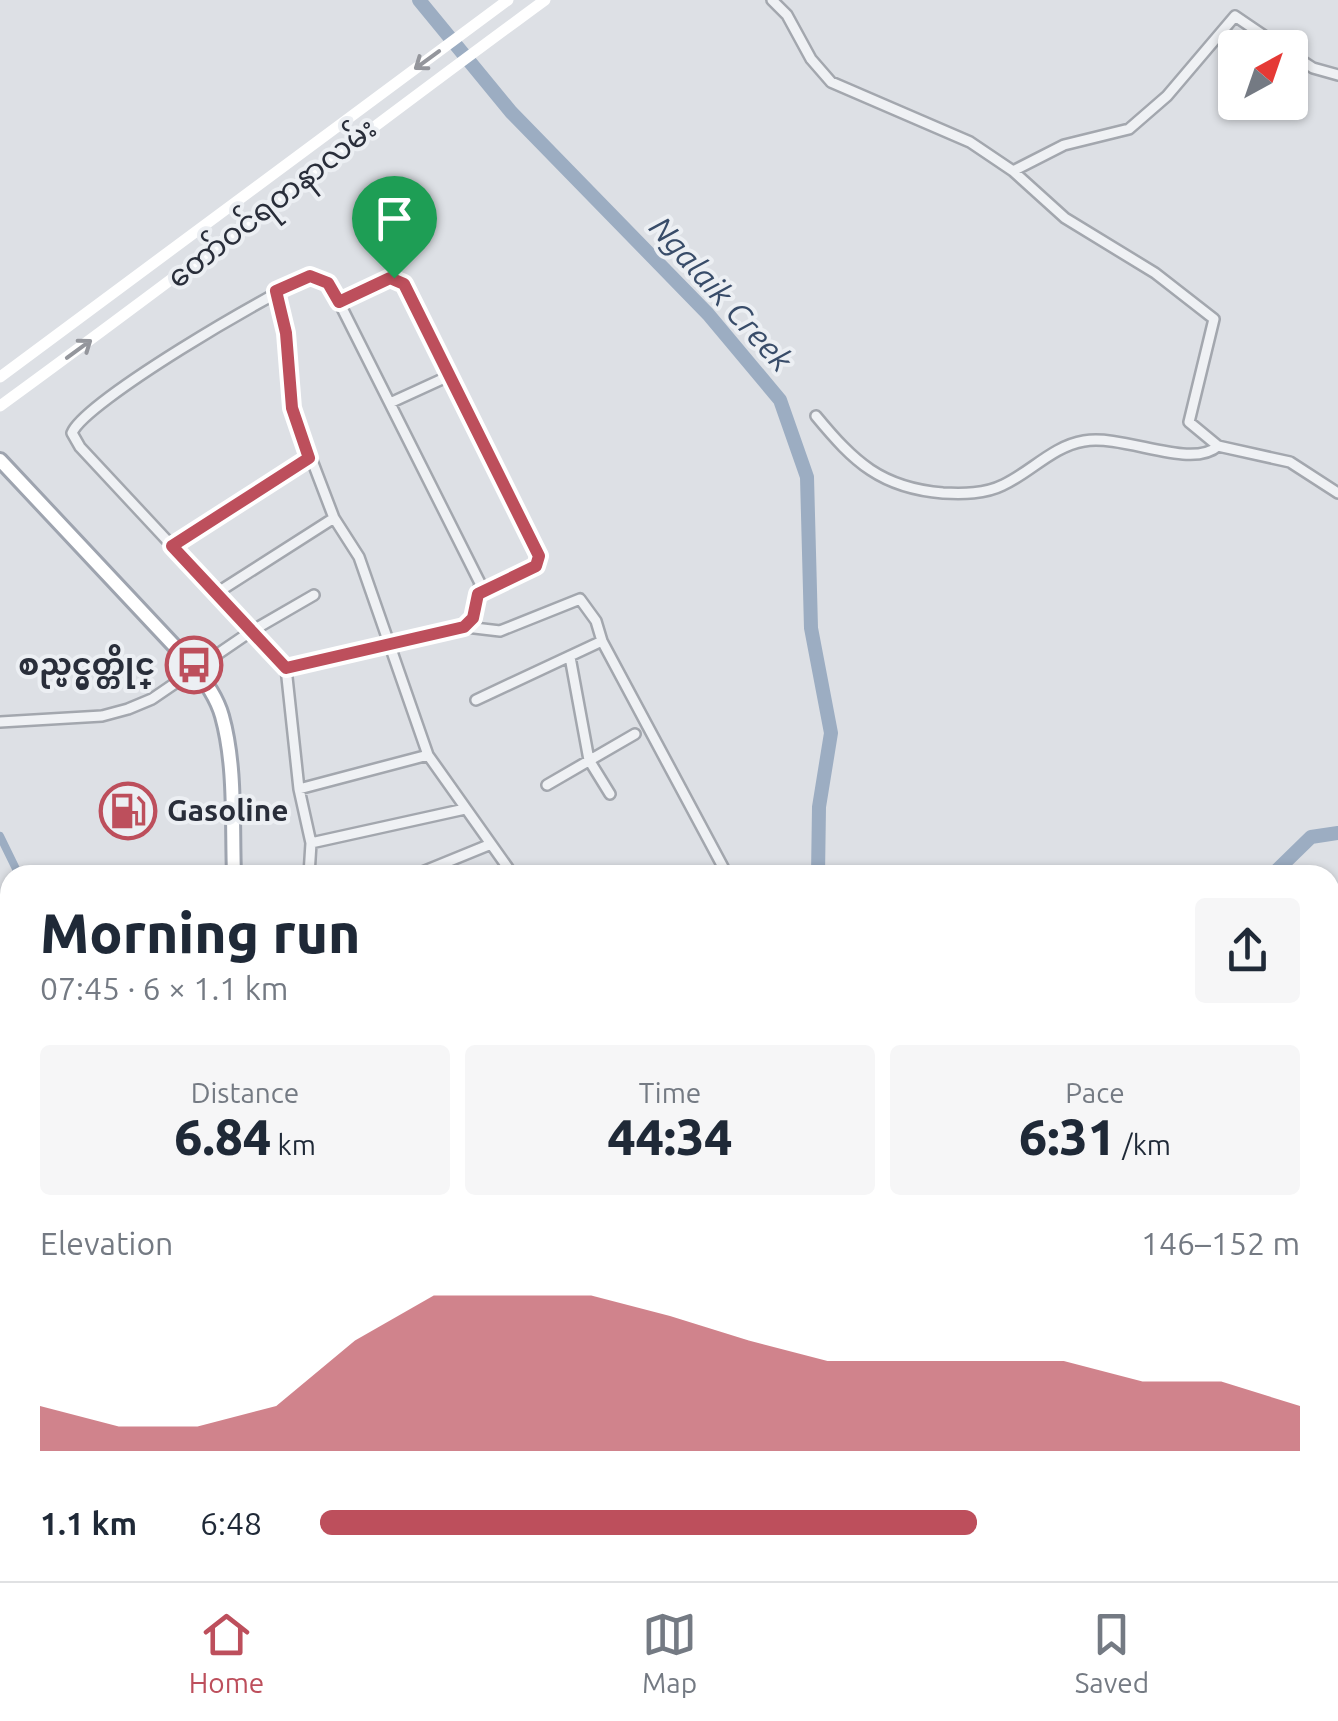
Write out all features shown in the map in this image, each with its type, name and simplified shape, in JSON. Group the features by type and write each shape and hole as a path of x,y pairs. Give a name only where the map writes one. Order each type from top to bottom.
{"main road":[{"name":"တော်ဝင်ရတနာလမ်း","path":"0,406 545,0"},
{"name":"တော်ဝင်ရတနာလမ်း","path":"0,377 506,2"},
{"path":"0,460 195,668 211,691 222,715 228,748 234,865"}],"street":[{"path":"772,0 787,15 811,59 832,82 898,113 952,132 1013,172 1065,218 1155,273 1214,319 1189,422 1218,446 1290,462 1338,493"},
{"path":"1223,30 1235,16 1256,30"},
{"path":"1013,172 1064,146 1129,129 1160,104 1218,36"},
{"path":"1308,65 1338,76"},
{"path":"310,865 311,842 298,789 286,668 80,447 72,433 76,423 276,291 310,276 328,283 480,584 473,618 464,627"},
{"path":"339,302 390,278 404,284 539,556 536,566 478,594"},
{"path":"276,291 286,333 292,408 309,458 334,518 359,557 428,755 506,865"},
{"path":"390,403 449,376"},
{"path":"816,416 844,450 874,472 908,490 927,492 965,494 999,488 1046,457 1082,441 1118,439 1193,457 1209,454 1218,446"},
{"path":"172,546 309,458"},
{"path":"215,594 334,518"},
{"path":"0,722 102,716 152,699 250,632 314,595"},
{"path":"286,668 464,627 500,630 580,599 596,621 602,641 722,865"},
{"path":"476,700 602,641"},
{"path":"570,657 590,760 610,794"},
{"path":"547,786 635,734"},
{"path":"298,789 428,755"},
{"path":"311,842 465,809"},
{"path":"440,865 491,844"}],"waterway":[{"name":"Ngalaik Creek","path":"419,0 511,112 708,314 780,400 807,477 811,628 831,733 819,807 818,865"},
{"name":"Ngalaik Creek","path":"1282,865 1311,837 1338,833"},
{"path":"0,836 14,865"}],"place":[{"name":"စည္ပင္မွတ္တိုင္","path":"194,665"},
{"name":"Gasoline","path":"128,811"}],"route":[{"path":"310,276 328,283 339,302 394,278 404,284 538,550 538,561 536,566 478,594 473,618 464,627 286,668 172,546 309,458 292,408 286,333 276,291 310,276"}]}
